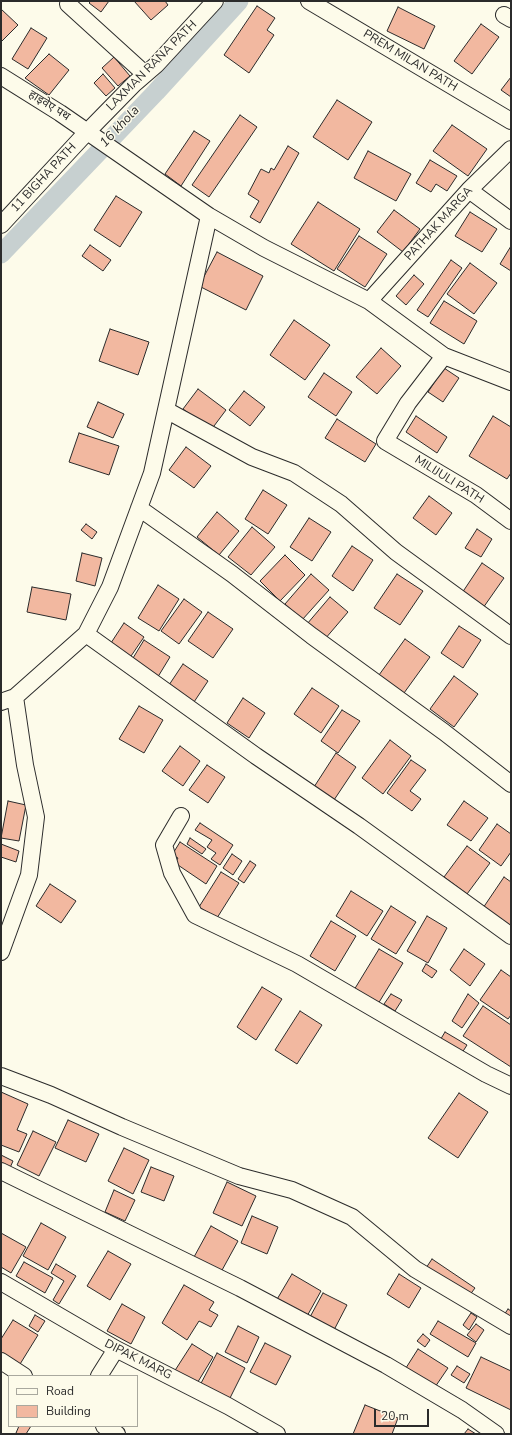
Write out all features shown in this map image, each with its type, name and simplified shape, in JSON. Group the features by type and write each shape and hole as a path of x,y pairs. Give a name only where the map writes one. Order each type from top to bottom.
{"street":[{"name":"LAXMAN RANA PATH","path":"92,135 145,74 216,1"},
{"name":"PREM MILAN PATH","path":"309,1 511,121"},
{"path":"68,4 145,74"},
{"name":"हाइवेए पथ","path":"2,78 92,135 209,216 264,248 369,301 444,356 511,382"},
{"name":"11 BIGHA PATH","path":"1,225 92,135"},
{"name":"PATHAK MARGA","path":"369,301 469,190 511,149"},
{"path":"469,190 511,221"},
{"path":"1,952 29,875 36,817 25,765 8,700 86,634 110,588 152,473 209,216"},
{"name":"MILIJULI PATH","path":"444,356 408,403 385,441 476,495 511,521"},
{"path":"166,410 252,457 294,473 341,504 396,552 511,636"},
{"path":"139,508 232,574 312,636 444,732 511,784"},
{"path":"86,634 256,756 359,826 511,936"},
{"path":"181,816 164,845 172,873 194,915 297,964 486,1074 511,1086"},
{"path":"1,1076 51,1095 122,1127 239,1176 292,1190 352,1217 415,1270 511,1326"},
{"path":"1,1171 240,1288 386,1364 462,1410 496,1434"},
{"name":"DIPAK MARG","path":"1,1282 116,1349 228,1406 277,1434"},
{"path":"100,1375 116,1349"},
{"path":"1,1362 22,1375"},
{"path":"106,1427 117,1434"}],"building":[{"path":"91,1 109,1 101,12 89,3"},
{"path":"134,1 165,1 168,5 151,20"},
{"path":"257,6 275,18 267,30 274,35 249,73 224,55"},
{"path":"398,7 435,26 424,49 387,31"},
{"path":"1,9 18,25 1,42"},
{"path":"481,24 499,37 472,74 454,61"},
{"path":"31,28 47,38 28,69 12,59"},
{"path":"49,54 69,70 49,95 25,78"},
{"path":"114,57 130,76 118,86 102,68"},
{"path":"103,74 115,88 106,96 94,83"},
{"path":"511,77 511,97 501,90"},
{"path":"337,100 372,122 348,160 313,137"},
{"path":"240,115 257,127 209,197 192,185"},
{"path":"452,125 487,149 468,176 433,151"},
{"path":"194,131 210,141 181,186 165,174"},
{"path":"288,146 299,153 260,223 250,217 259,201 248,194 261,169 269,173 271,168 274,170"},
{"path":"368,151 411,174 396,201 354,178"},
{"path":"430,160 457,176 447,191 436,184 431,192 416,183"},
{"path":"116,196 142,212 120,247 94,230"},
{"path":"318,202 360,229 334,271 291,244"},
{"path":"394,210 420,229 403,252 377,232"},
{"path":"470,212 497,229 482,252 455,236"},
{"path":"359,236 387,254 365,287 337,269"},
{"path":"90,245 111,260 103,271 82,256"},
{"path":"511,246 511,271 500,264"},
{"path":"217,252 263,276 246,310 199,286"},
{"path":"451,260 462,268 428,317 417,310"},
{"path":"470,263 497,283 474,314 447,294"},
{"path":"414,275 424,284 406,305 396,296"},
{"path":"444,301 477,321 464,344 430,323"},
{"path":"294,320 330,345 305,380 270,355"},
{"path":"110,329 149,342 138,375 99,361"},
{"path":"381,348 401,366 377,394 356,377"},
{"path":"444,368 459,378 443,402 428,392"},
{"path":"324,373 352,392 336,416 308,397"},
{"path":"198,389 226,410 211,430 183,409"},
{"path":"244,391 265,407 250,426 229,410"},
{"path":"98,402 124,414 113,438 87,427"},
{"path":"416,416 447,437 437,453 406,432"},
{"path":"493,416 511,427 511,473 507,479 469,456"},
{"path":"337,419 376,444 365,462 325,438"},
{"path":"79,433 119,446 109,475 69,462"},
{"path":"186,447 211,466 194,488 169,470"},
{"path":"263,490 287,505 268,534 245,519"},
{"path":"429,496 452,513 436,535 413,518"},
{"path":"217,512 239,531 219,555 197,537"},
{"path":"309,518 331,532 312,561 290,547"},
{"path":"86,524 97,532 92,539 81,530"},
{"path":"252,527 275,547 251,575 228,557"},
{"path":"477,529 492,539 481,557 465,548"},
{"path":"352,546 373,560 353,591 332,576"},
{"path":"82,553 102,558 95,586 76,581"},
{"path":"285,555 305,575 280,601 260,581"},
{"path":"482,563 504,578 483,608 462,593"},
{"path":"311,574 329,590 302,620 285,604"},
{"path":"397,574 423,591 400,625 374,608"},
{"path":"158,585 179,599 159,631 138,618"},
{"path":"32,587 71,594 66,620 27,612"},
{"path":"330,597 348,612 325,639 307,624"},
{"path":"184,599 202,612 179,644 161,631"},
{"path":"208,612 233,629 213,658 188,641"},
{"path":"124,623 144,637 129,659 109,646"},
{"path":"459,626 481,640 463,668 441,653"},
{"path":"405,639 430,657 404,693 379,675"},
{"path":"144,640 170,657 156,680 130,663"},
{"path":"183,664 208,681 192,705 167,688"},
{"path":"454,676 478,694 454,727 430,709"},
{"path":"312,688 339,706 321,733 294,714"},
{"path":"243,698 265,713 249,738 227,723"},
{"path":"139,706 163,720 144,753 119,739"},
{"path":"342,710 360,721 338,753 321,741"},
{"path":"390,740 411,756 383,794 362,778"},
{"path":"180,746 200,761 183,786 162,771"},
{"path":"336,753 356,767 334,800 314,787"},
{"path":"411,760 426,770 410,791 421,799 412,811 387,793"},
{"path":"207,765 225,777 208,803 189,790"},
{"path":"8,801 26,805 19,841 1,838"},
{"path":"464,801 488,818 471,841 447,825"},
{"path":"200,823 233,845 220,865 211,859 216,853 207,847 212,840 195,830"},
{"path":"497,824 511,834 511,852 501,866 479,850"},
{"path":"190,838 206,849 202,854 187,844"},
{"path":"180,842 217,866 206,884 175,863 178,858 172,855"},
{"path":"1,844 19,851 16,862 1,857"},
{"path":"467,846 490,863 467,894 444,877"},
{"path":"232,854 242,861 233,875 223,868"},
{"path":"250,861 256,865 244,883 238,879"},
{"path":"221,872 239,883 217,918 199,907"},
{"path":"504,877 511,882 511,927 483,908"},
{"path":"50,884 76,901 61,923 36,906"},
{"path":"351,891 383,911 367,936 336,916"},
{"path":"391,906 416,922 396,954 371,939"},
{"path":"427,916 447,928 428,963 407,951"},
{"path":"331,921 356,936 335,971 310,956"},
{"path":"379,949 403,963 378,1004 354,990"},
{"path":"464,949 485,964 470,986 450,970"},
{"path":"426,964 437,971 432,978 422,971"},
{"path":"501,970 511,977 511,1015 508,1019 480,1000"},
{"path":"262,987 282,999 256,1040 237,1027"},
{"path":"391,994 402,1000 395,1011 384,1004"},
{"path":"468,994 479,1003 462,1028 452,1021"},
{"path":"483,1006 511,1025 511,1067 463,1036"},
{"path":"300,1011 322,1025 297,1064 275,1050"},
{"path":"445,1032 467,1045 460,1056 439,1042"},
{"path":"1,1092 28,1104 17,1130 27,1134 19,1152 1,1145"},
{"path":"459,1093 488,1112 458,1158 428,1138"},
{"path":"68,1120 99,1134 86,1162 55,1148"},
{"path":"33,1131 56,1142 39,1176 17,1165"},
{"path":"124,1148 149,1160 133,1194 108,1181"},
{"path":"1,1155 13,1161 9,1170 1,1166"},
{"path":"151,1167 174,1176 164,1201 141,1192"},
{"path":"227,1182 256,1196 242,1226 213,1213"},
{"path":"114,1190 135,1200 125,1221 105,1212"},
{"path":"252,1216 278,1227 267,1254 241,1243"},
{"path":"41,1223 66,1237 48,1270 23,1256"},
{"path":"211,1226 238,1241 221,1272 194,1257"},
{"path":"1,1233 26,1247 11,1273 1,1267"},
{"path":"108,1251 131,1264 110,1300 87,1286"},
{"path":"432,1259 475,1288 469,1296 426,1268"},
{"path":"24,1262 53,1278 45,1293 16,1276"},
{"path":"56,1264 76,1276 59,1304 53,1300 64,1281 51,1273"},
{"path":"292,1274 321,1291 306,1318 276,1301"},
{"path":"399,1274 421,1288 409,1308 387,1294"},
{"path":"184,1285 214,1302 209,1310 218,1315 211,1327 199,1321 187,1340 162,1323"},
{"path":"323,1293 347,1305 334,1330 310,1317"},
{"path":"122,1304 145,1317 131,1344 107,1331"},
{"path":"508,1309 511,1311 511,1320 504,1315"},
{"path":"471,1313 477,1317 469,1330 463,1325"},
{"path":"35,1315 45,1321 38,1332 29,1326"},
{"path":"13,1320 38,1335 17,1369 1,1359 1,1339"},
{"path":"438,1321 476,1343 468,1357 430,1334"},
{"path":"476,1324 484,1330 476,1342 467,1335"},
{"path":"238,1326 259,1337 247,1363 225,1352"},
{"path":"423,1334 430,1340 425,1347 417,1341"},
{"path":"265,1343 291,1356 276,1385 250,1372"},
{"path":"192,1344 213,1357 196,1385 174,1372"},
{"path":"418,1349 448,1368 433,1390 404,1371"},
{"path":"217,1353 245,1368 228,1402 199,1387"},
{"path":"481,1357 511,1371 511,1410 466,1388"},
{"path":"457,1366 470,1374 464,1383 451,1375"},
{"path":"365,1405 398,1418 392,1434 353,1434"},
{"path":"19,1427 30,1427 26,1434 16,1433"},
{"path":"468,1429 476,1434 464,1434"}],"waterway":[{"name":"16 khola","path":"1,254 156,92 239,1"}]}
